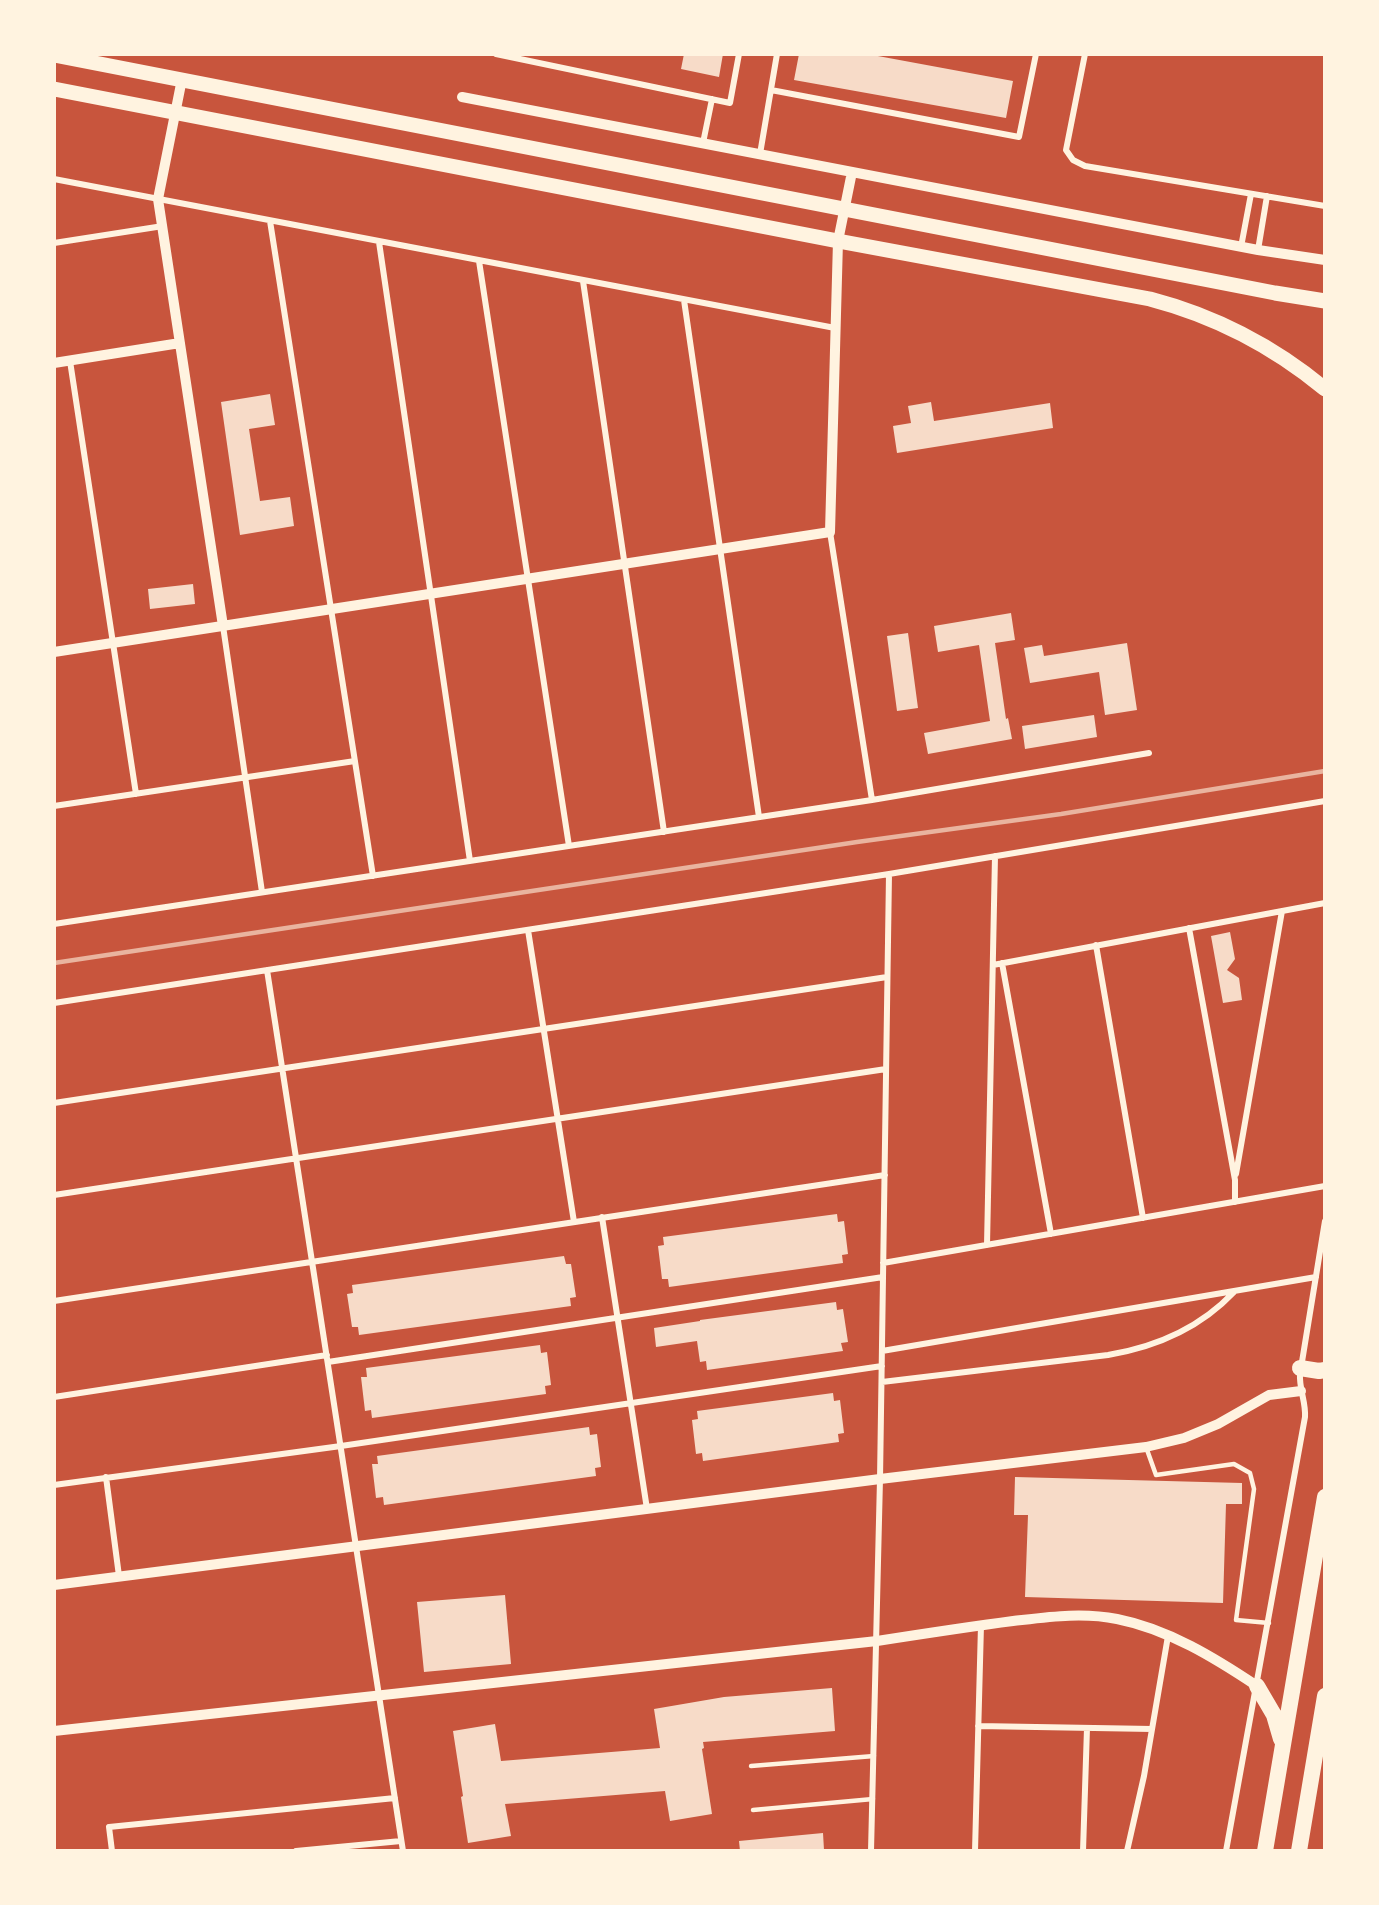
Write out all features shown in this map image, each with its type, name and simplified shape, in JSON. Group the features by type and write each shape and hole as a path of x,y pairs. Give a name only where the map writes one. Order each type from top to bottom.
{"highway":[{"path":"1300,1368 1325,1370"},
{"path":"1264,1851 1325,1497"},
{"path":"1257,1686 1274,1715 1283,1748"},
{"path":"1299,1851 1325,1696"}],"main road":[{"path":"54,55 1325,301"},
{"path":"54,89 1129,295 1171,305 1212,320 1253,340 1301,370 1325,389"}],"street":[{"path":"496,54 730,103 739,54"},
{"path":"760,154 777,54"},
{"path":"771,90 1019,137 1036,54"},
{"path":"1085,54 1066,150 1073,160 1085,166 1325,206"},
{"path":"182,79 158,199 262,892"},
{"path":"462,97 1241,247 1325,260"},
{"path":"703,143 711,99"},
{"path":"852,172 838,241 830,532 872,800"},
{"path":"54,179 835,328"},
{"path":"1241,247 1251,194"},
{"path":"1258,250 1267,196"},
{"path":"270,221 373,876"},
{"path":"54,243 163,226"},
{"path":"379,242 470,861"},
{"path":"479,261 569,846"},
{"path":"583,281 664,832"},
{"path":"684,300 759,817"},
{"path":"54,363 180,343"},
{"path":"70,361 136,794"},
{"path":"54,652 830,532"},
{"path":"54,924 872,800 1149,753"},
{"path":"54,806 355,761"},
{"path":"54,1003 889,874 1325,801"},
{"path":"987,1245 995,856"},
{"path":"871,1851 882,1382 889,874"},
{"path":"993,965 1325,903"},
{"path":"1235,1202 1235,1180 1282,911"},
{"path":"1189,928 1235,1180"},
{"path":"528,930 574,1222"},
{"path":"1096,945 1143,1218"},
{"path":"1002,963 1051,1234"},
{"path":"267,970 403,1851"},
{"path":"54,1103 887,977"},
{"path":"54,1195 886,1070"},
{"path":"54,1301 885,1175"},
{"path":"883,1263 1325,1186"},
{"path":"602,1217 647,1509"},
{"path":"1226,1851 1305,1417 1305,1404 1299,1380 1300,1368 1325,1221"},
{"path":"54,1397 883,1277"},
{"path":"882,1351 1316,1277"},
{"path":"882,1382 1108,1355 1138,1349 1168,1338 1200,1322 1234,1291"},
{"path":"54,1485 341,1446 882,1366"},
{"path":"54,1585 880,1479 1146,1448 1202,1431 1269,1395 1301,1391"},
{"path":"106,1478 120,1576"},
{"path":"54,1731 877,1641 1064,1615 1126,1621 1168,1636 1205,1654 1257,1686"},
{"path":"975,1851 981,1625"},
{"path":"1127,1851 1139,1800 1168,1636"},
{"path":"978,1726 1152,1729"},
{"path":"1083,1851 1087,1728"},
{"path":"112,1851 109,1827 395,1798"},
{"path":"296,1851 401,1841"}],"lane":[{"path":"1146,1448 1156,1475 1234,1464 1250,1473 1254,1489 1236,1620 1269,1623"},
{"path":"751,1766 874,1756"},
{"path":"753,1810 873,1799"}],"building":[{"path":"684,54 723,54 719,77 681,69"},
{"path":"799,54 867,54 1013,81 1006,118 794,80"},
{"path":"270,394 275,425 249,429 260,501 290,497 294,526 240,535 221,402"},
{"path":"931,402 934,421 1050,403 1053,428 897,453 893,426 911,423 908,406"},
{"path":"193,584 195,604 150,609 148,589"},
{"path":"1011,613 1015,640 995,643 1006,719 1008,718 1012,739 928,754 924,733 990,721 979,645 938,652 934,626"},
{"path":"908,633 918,708 897,711 887,636"},
{"path":"1127,643 1137,710 1105,715 1099,672 1030,683 1024,648 1042,645 1044,656"},
{"path":"1094,715 1097,737 1025,749 1022,726"},
{"path":"1230,932 1235,959 1227,970 1239,978 1242,1000 1223,1003 1211,936"},
{"path":"837,1214 838,1222 844,1221 848,1254 842,1255 843,1263 669,1287 668,1279 662,1279 658,1246 664,1245 663,1237"},
{"path":"564,1256 566,1264 571,1264 576,1297 570,1298 571,1306 359,1335 358,1327 352,1327 347,1294 353,1293 352,1285"},
{"path":"836,1302 837,1310 843,1309 848,1342 841,1343 843,1351 707,1370 706,1361 700,1362 697,1341 656,1347 654,1328"},
{"path":"540,1345 541,1353 547,1352 551,1385 545,1386 546,1394 372,1418 371,1410 365,1411 361,1377 367,1377 366,1368"},
{"path":"833,1393 834,1401 840,1400 844,1433 838,1434 839,1442 703,1461 702,1453 696,1454 692,1420 698,1419 697,1411"},
{"path":"589,1427 590,1435 597,1434 601,1467 595,1468 596,1476 384,1505 383,1497 376,1498 372,1464 378,1464 377,1456"},
{"path":"1015,1477 1242,1483 1242,1504 1226,1504 1223,1603 1025,1597 1028,1515 1014,1515"},
{"path":"505,1595 511,1664 424,1672 417,1602"},
{"path":"832,1688 835,1731 703,1742 704,1748 702,1749 712,1814 670,1821 665,1791 505,1804 511,1836 468,1843 453,1731 495,1724 501,1761 660,1748 654,1709 724,1697"},
{"path":"823,1833 824,1850 740,1851 739,1841"}],"railway":[{"path":"54,963 857,842 1061,814 1325,771"}]}
